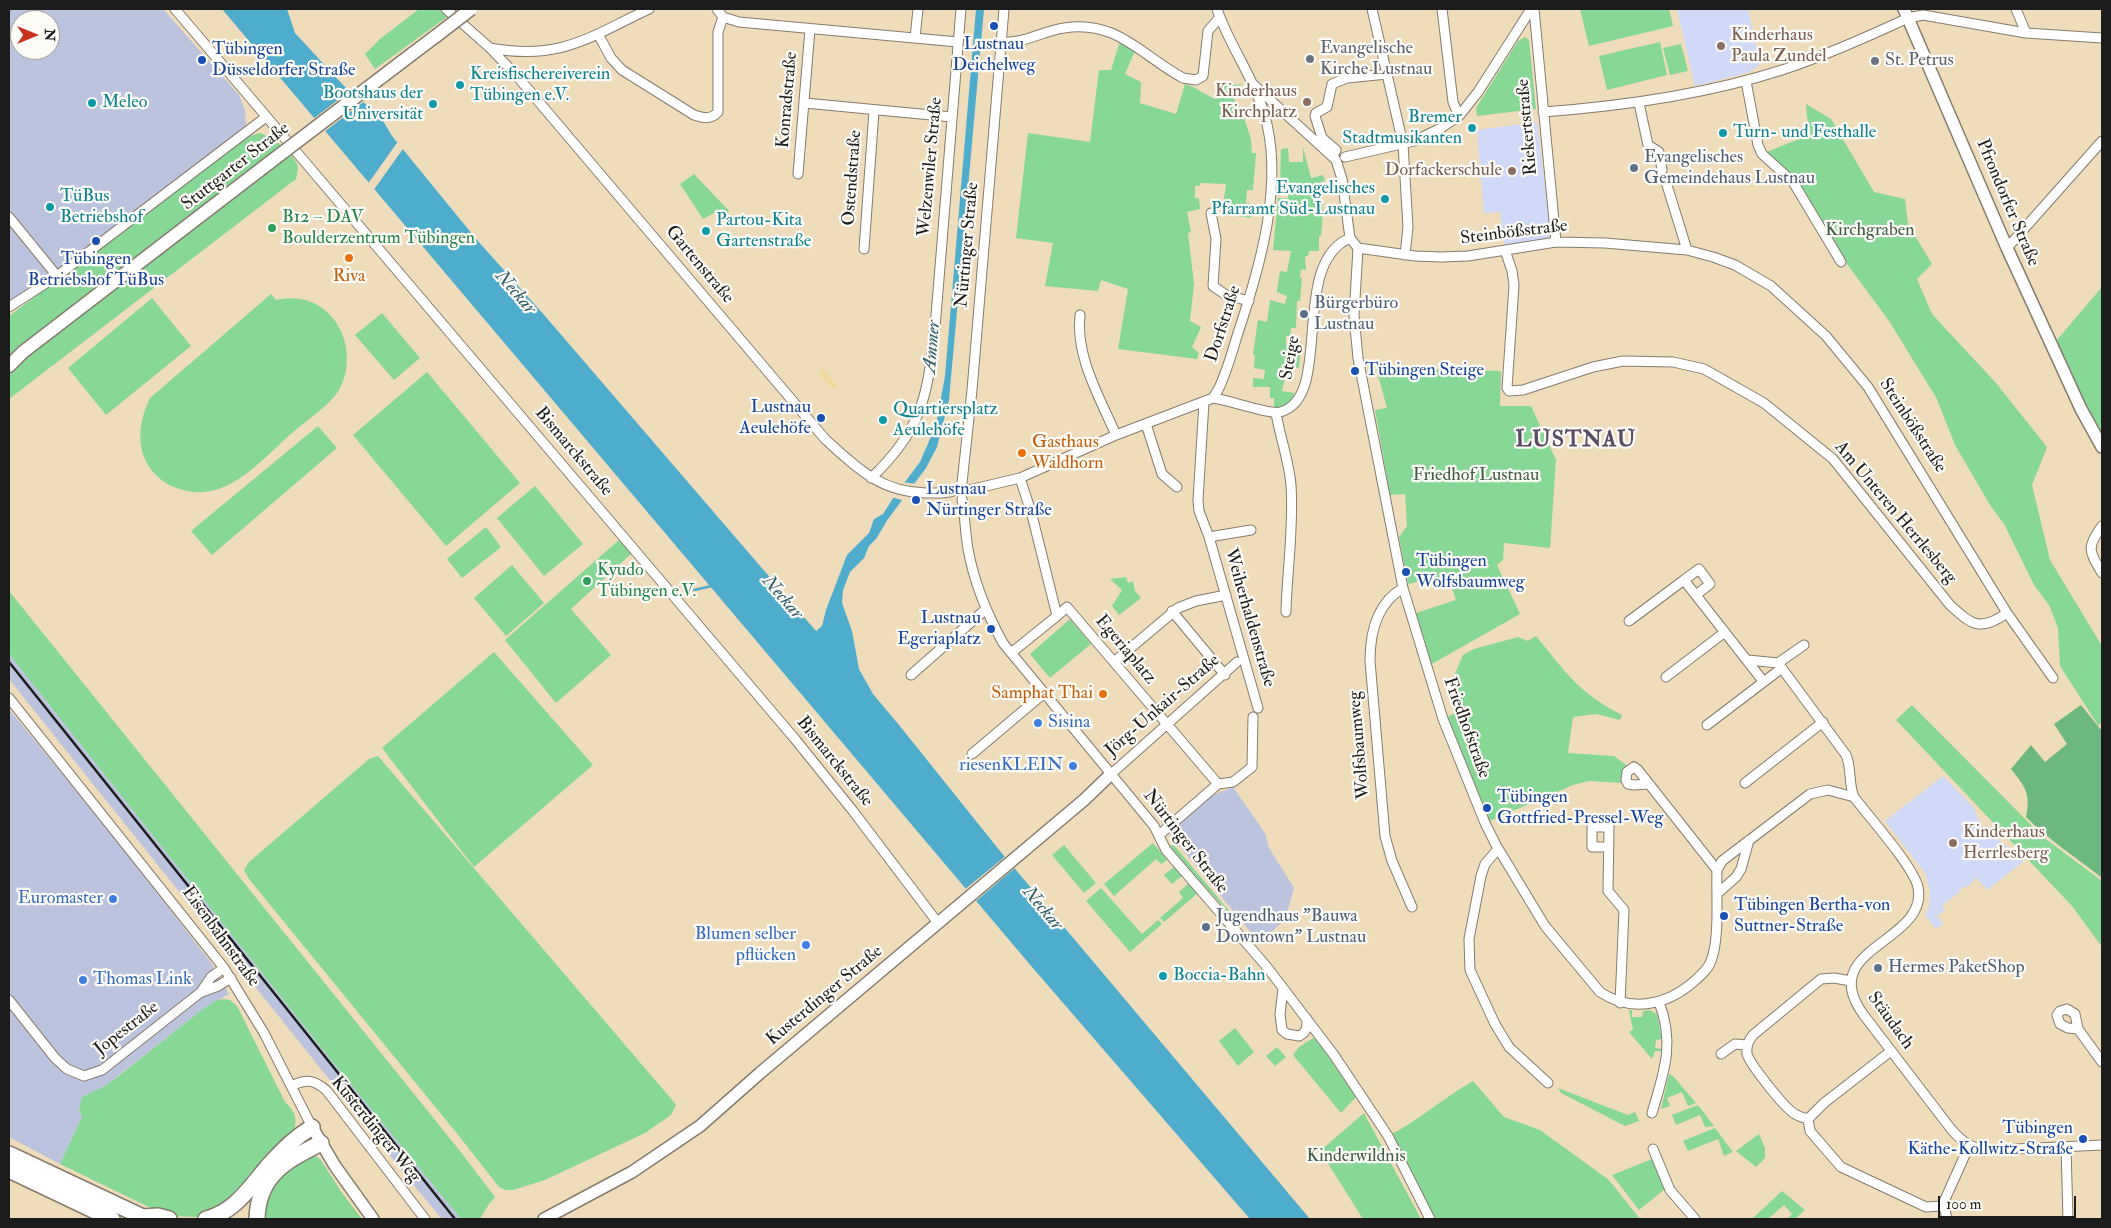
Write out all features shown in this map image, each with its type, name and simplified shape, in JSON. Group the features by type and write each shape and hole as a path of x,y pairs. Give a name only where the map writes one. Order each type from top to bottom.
{"highway":[{"path":"206,1219 224,1212 240,1200 281,1152 312,1127"},
{"path":"256,1219 260,1196 275,1171 290,1159 321,1143"},
{"path":"9,1154 145,1218 158,1216 169,1219"},
{"path":"9,1170 112,1219"}],"main road":[{"name":"Stuttgarter Straße","path":"9,366 23,352 471,9"},
{"name":"Stuttgarter Straße","path":"9,359 23,352"}],"street":[{"name":"Bismarckstraße","path":"175,9 795,739 938,923"},
{"name":"Gartenstraße","path":"446,9 490,48 516,75 826,439 871,478 888,486 904,491 932,493 953,491"},
{"path":"490,48 531,52 551,50 576,44 649,9"},
{"path":"717,9 723,17 739,22 958,42"},
{"path":"915,38 918,9"},
{"name":"Welzenwiler Straße","path":"871,478 894,456 916,420 930,376 961,9"},
{"name":"Nürtinger Straße","path":"962,483 972,390 1004,9"},
{"path":"1372,9 1403,144 1408,228 1405,255"},
{"path":"1442,9 1452,91 1459,116"},
{"path":"1345,157 1403,144 1424,136 1459,116 1478,92 1532,9"},
{"name":"Riekertstraße","path":"1532,9 1556,242"},
{"path":"2016,9 2026,33"},
{"path":"1001,42 1020,41 1062,28 1094,27 1110,32 1183,78 1196,80 1203,76 1208,31 1219,13"},
{"name":"Dorfstraße","path":"1209,400 1223,380 1260,264 1265,234 1271,168 1268,128 1254,85 1219,13"},
{"path":"1542,112 1639,103 1746,81 1801,64 1906,14 1927,15 2026,33 2102,38"},
{"name":"Pfrondorfer Straße","path":"1906,14 2007,248 2080,409 2102,447"},
{"path":"598,34 608,54 622,70 694,115 704,118 715,115 718,112 718,32 723,17"},
{"name":"Konradstraße","path":"798,174 810,29"},
{"path":"1333,156 1336,150 1322,138 1315,116 1316,113 1327,107 1332,84 1347,78 1387,74"},
{"path":"1746,81 1758,145 1762,154 1793,182 1841,262"},
{"path":"1254,85 1333,156 1338,164 1342,179 1350,238 1358,248"},
{"path":"805,103 952,117"},
{"path":"1639,103 1648,145 1659,152 1662,170"},
{"name":"Ostendstraße","path":"864,248 874,111"},
{"path":"9,307 57,276 266,117"},
{"path":"2007,248 2102,141"},
{"path":"1666,182 1687,250"},
{"path":"1211,213 1216,239 1213,286 1226,295 1248,301"},
{"path":"9,217 57,276"},
{"name":"Steige","path":"1276,413 1285,411 1293,405 1301,392 1305,382 1312,346 1316,288 1321,272 1327,259 1335,249 1350,238"},
{"name":"Steinbößstraße","path":"1358,248 1405,255 1455,257 1556,242 1605,243 1687,250 1713,256 1735,265 1771,286 1826,336 1868,387 1884,410 2007,613 2053,678"},
{"name":"Friedhofstraße","path":"1358,248 1354,316 1356,344 1403,588 1449,737 1498,849 1545,926 1600,992 1620,1003 1632,1005 1659,1002 1680,992 1699,977 1711,962 1715,944 1717,870"},
{"name":"Am Unteren Herrlesberg","path":"1505,250 1512,271 1514,285 1508,388 1513,392 1593,367 1623,361 1673,362 1704,369 1764,403 1833,459 1950,605 1968,621 1974,624 1991,623 2007,613"},
{"path":"1080,315 1079,333 1084,354 1116,435"},
{"path":"969,490 1020,478 1116,435 1209,400 1225,400 1276,413 1288,466 1292,502 1286,612"},
{"name":"Weiherhaldenstraße","path":"1209,400 1198,500 1199,511 1209,537 1258,708"},
{"name":"Pfrondorfer Straße","path":"2080,409 2102,439"},
{"path":"1146,424 1162,474 1176,487"},
{"path":"1011,653 1058,616 1032,515 1020,478"},
{"path":"962,483 969,490 967,496 962,498 956,497 953,491 954,486 962,483"},
{"name":"Nürtinger Straße","path":"962,498 971,563 986,608 1003,643 1043,694 1154,826 1166,850 1230,922 1334,1055 1388,1136 1430,1219"},
{"path":"2102,526 2090,547 2102,573"},
{"name":"Weiherhaldenstraße","path":"1209,537 1251,530"},
{"path":"1630,621 1699,569 1710,584 1696,595"},
{"path":"1684,580 1763,681"},
{"name":"Wolfsbaumweg","path":"1403,588 1389,599 1377,618 1371,635 1370,661 1385,836 1392,861 1412,906"},
{"path":"1114,662 1172,612 1186,604 1226,596"},
{"name":"Egeriaplatz","path":"1058,616 1067,607 1218,784"},
{"path":"911,675 986,608"},
{"path":"1172,612 1225,675"},
{"path":"1666,677 1725,632"},
{"path":"1707,725 1763,681 1804,645"},
{"path":"1748,660 1780,665"},
{"name":"Jörg-Unkair-Straße","path":"1110,774 1225,675 1237,662"},
{"name":"Stäudach","path":"1780,665 1846,755 1849,762 1851,789 1854,797 1912,873 1918,890 1916,907 1909,919 1861,959 1851,981 1853,998 1857,1006 1951,1129 1969,1146"},
{"path":"972,754 1043,694"},
{"name":"Eisenbahnstraße","path":"9,698 231,978 264,1033 321,1143 347,1184 373,1219"},
{"path":"1158,835 1218,784 1233,782 1252,767 1253,717"},
{"path":"1745,782 1823,722"},
{"name":"Kusterdinger Straße","path":"544,1219 618,1180 684,1137 1097,789 1110,774"},
{"path":"1648,784 1717,870 1722,861 1800,800 1815,792 1834,790 1854,797"},
{"path":"1716,894 1736,877 1750,839"},
{"path":"1609,847 1608,891 1624,910 1620,1003"},
{"path":"1498,849 1485,864 1481,876 1469,939 1470,970 1495,1024 1509,1046 1548,1083"},
{"path":"1730,856 1740,858 1742,863"},
{"name":"Jopestraße","path":"202,992 211,977 224,968"},
{"name":"Jopestraße","path":"9,1000 55,1058 67,1069 84,1076 102,1070 202,992 218,986 231,978"},
{"path":"1808,1119 1796,1115 1790,1110 1753,1066 1747,1054 1747,1045 1753,1036 1821,980 1834,978 1851,981"},
{"path":"1284,989 1280,1014 1282,1030 1287,1034 1299,1036 1305,1033 1307,1019"},
{"path":"1652,1113 1668,1046 1667,1032 1659,1002"},
{"path":"2078,1029 2102,1062"},
{"path":"1721,1054 1735,1044 1747,1045"},
{"path":"1808,1119 1824,1103 1891,1051"},
{"name":"Kusterdinger Weg","path":"290,1086 309,1080 315,1082 326,1091 425,1219"},
{"path":"1808,1119 1810,1131 1841,1167 1924,1206 1932,1208 1942,1206"},
{"path":"1942,1206 1969,1146 1986,1150 2102,1145"},
{"path":"2066,1147 2068,1219"},
{"path":"1653,1149 1670,1190 1695,1219"},
{"path":"1942,1206 1947,1219"}],"shaded area":[{"path":"9,9 163,9 239,95 245,110 246,125 242,133 43,281 9,302"},
{"name":"Kinderhaus Paula Zundel","path":"1677,9 1748,9 1760,63 1757,68 1751,69 1751,72 1695,86"},
{"name":"Dorfackerschule","path":"1537,122 1551,237 1505,247 1500,212 1484,213 1477,130"},
{"path":"9,654 331,1060 461,1219 442,1219 416,1188 9,679"},
{"path":"9,709 118,842 212,964 229,994 203,1009 105,1086 82,1097 79,1110 82,1117 60,1164 9,1137"},
{"name":"Kinderhaus Herrlesberg","path":"1943,776 1974,808 1981,825 2024,861 1987,890 1977,878 1965,888 1959,890 1942,906 1945,910 1937,916 1943,924 1936,929 1925,915 1929,907 1930,892 1925,873 1885,821"},
{"path":"1233,787 1265,833 1269,848 1294,888 1285,920 1259,942 1167,831 1206,798"}],"green space":[{"path":"419,9 446,9 451,14 375,69 365,54 380,39"},
{"path":"1580,9 1669,9 1673,26 1589,46"},
{"path":"1525,37 1529,40 1536,109 1477,116 1476,108 1518,41"},
{"path":"1120,41 1135,51 1125,74 1141,82 1140,103 1176,114 1185,84 1215,99 1224,93 1224,86 1243,84 1230,90 1235,101 1246,115 1244,118 1251,139 1252,153 1256,153 1253,190 1247,190 1246,203 1252,204 1251,218 1222,214 1226,184 1200,183 1200,186 1195,186 1195,198 1199,198 1200,209 1187,212 1191,232 1188,233 1194,284 1190,321 1201,327 1192,347 1199,353 1197,359 1118,349 1128,289 1101,280 1098,291 1045,286 1053,243 1016,238 1028,133 1090,142 1099,70 1111,70"},
{"path":"1660,42 1667,75 1607,90 1599,56"},
{"path":"1681,44 1688,71 1670,75 1663,48"},
{"name":"Kirchgraben","path":"1806,104 1831,119 1874,192 1905,199 1908,224 1932,264 1917,279 1932,314 1996,383 2047,447 2032,485 2050,560 2102,646 2102,723 2098,725 2060,666 2058,628 2049,605 2034,585 2004,524 1990,505 1955,445 1937,399 1889,321 1844,260 1803,197 1762,154 1811,134"},
{"path":"259,133 276,141 288,151 298,167 296,179 9,399 9,316 248,137"},
{"path":"1303,147 1311,178 1323,175 1325,181 1321,182 1323,213 1321,236 1319,236 1319,251 1309,251 1308,256 1305,256 1306,270 1301,269 1300,278 1302,278 1300,301 1297,301 1296,328 1291,328 1290,336 1286,336 1286,346 1301,347 1299,368 1288,366 1282,391 1294,393 1287,404 1274,408 1274,398 1270,398 1270,387 1253,387 1253,378 1264,379 1265,370 1254,368 1255,356 1253,354 1258,320 1267,322 1270,300 1285,304 1287,296 1277,292 1277,290 1280,271 1287,272 1291,251 1273,250 1278,198 1288,198 1288,188 1280,187 1281,149 1288,148 1289,162 1303,162"},
{"path":"694,174 729,211 724,216 716,212 703,219 680,184"},
{"path":"2102,287 2102,447 2050,348"},
{"path":"271,294 276,300 292,298 309,301 321,307 339,326 347,351 347,364 339,390 324,407 257,465 231,483 203,492 187,491 169,485 154,473 144,456 141,446 141,427 150,398"},
{"path":"152,298 191,346 106,415 68,368"},
{"path":"382,313 420,358 394,380 355,335"},
{"name":"Friedhof Lustnau","path":"1376,368 1501,371 1500,406 1531,406 1556,460 1550,548 1504,543 1503,560 1497,565 1520,614 1430,665 1416,613 1456,600 1447,575 1408,584 1399,537 1407,526 1405,494 1390,495 1375,410 1387,408"},
{"path":"427,372 520,483 446,546 353,435"},
{"path":"318,426 337,448 212,555 191,531"},
{"path":"535,486 583,544 544,576 497,518"},
{"path":"486,527 501,547 462,578 447,559"},
{"path":"619,540 632,553 571,609 611,655 556,703 505,640"},
{"path":"512,565 544,603 506,636 474,598"},
{"path":"1126,577 1128,583 1133,581 1135,591 1141,598 1119,615 1112,606 1122,590 1110,579"},
{"path":"9,591 495,1197 480,1219 461,1219 331,1060 9,654"},
{"path":"1070,619 1091,644 1050,678 1030,654"},
{"path":"1536,636 1574,681 1595,699 1622,715 1620,720 1596,714 1573,717 1568,753 1614,756 1630,768 1623,783 1589,781 1573,785 1485,823 1443,719 1459,711 1459,704 1451,683 1463,655 1474,649 1518,637 1528,641"},
{"path":"494,652 593,765 474,867 382,748"},
{"path":"1912,705 2043,837 2102,881 2102,947 2072,906 1896,720"},
{"path":"2081,705 2102,731 2102,878 2026,817 2028,802 2026,791 2011,769 2031,745 2045,762 2067,744 2054,724"},
{"path":"378,756 673,1101 676,1105 671,1115 645,1133 545,1180 513,1190 505,1190 499,1187 249,879 244,870 249,862 369,759"},
{"path":"1153,843 1167,860 1161,864 1156,859 1114,896 1104,884"},
{"path":"1173,844 1241,925 1241,926 1169,848"},
{"path":"1064,845 1096,883 1084,893 1052,855"},
{"path":"1174,867 1182,876 1172,884 1164,875"},
{"path":"1189,883 1198,893 1164,922 1160,918 1183,898 1179,892"},
{"path":"1101,888 1142,934 1158,920 1162,924 1130,952 1086,901"},
{"path":"217,1000 230,1000 237,1006 285,1102 292,1109 296,1121 291,1135 238,1195 203,1216 173,1216 159,1212 60,1164 82,1117 79,1110 82,1097 105,1086 203,1009"},
{"path":"1629,1010 1632,1010 1632,1017 1642,1017 1643,1011 1649,1010 1657,1014 1662,1039 1656,1040 1655,1048 1662,1049 1662,1051 1655,1051 1652,1059 1629,1032 1633,1030"},
{"path":"1235,1028 1254,1052 1238,1066 1219,1041"},
{"path":"1315,1037 1356,1097 1341,1113 1293,1055 1299,1047"},
{"path":"1277,1047 1286,1057 1275,1066 1266,1056"},
{"path":"1669,1074 1673,1076 1696,1103 1688,1106 1682,1092 1667,1098 1670,1106 1661,1109"},
{"path":"1473,1081 1504,1117 1540,1130 1609,1180 1640,1219 1430,1219 1388,1136"},
{"path":"1558,1088 1628,1115 1635,1112 1639,1121 1625,1126 1561,1093"},
{"path":"1698,1105 1714,1126 1705,1127 1700,1115 1676,1125 1672,1115"},
{"name":"Kinderwildnis","path":"1364,1113 1421,1219 1363,1219 1320,1151"},
{"path":"1715,1128 1733,1152 1724,1156 1718,1139 1688,1151 1683,1141"},
{"path":"1759,1134 1765,1148 1765,1158 1756,1167 1736,1151"},
{"path":"313,1154 321,1160 342,1193 362,1219 259,1219 273,1178"},
{"path":"1652,1159 1665,1189 1639,1210 1612,1175"},
{"path":"1782,1191 1805,1210 1795,1219 1787,1219 1792,1214 1784,1205 1768,1219 1752,1219"}],"sand":[{"path":"822,368 837,385 833,389 819,374"}],"water":[{"name":"Neckar","path":"222,9 287,9 295,33 344,86 380,116 392,136 477,240 545,316 816,631 822,626 826,610 847,555 869,533 874,519 883,514 920,462 936,425 945,376 976,9 984,9 949,400 937,447 926,468 888,519 876,539 869,546 864,558 850,572 843,590 842,603 852,631 859,669 873,694 1000,851 1310,1219 1250,1219 1032,967"}],"pier":[{"path":"352,89 366,100 324,132 313,119"},
{"path":"399,140 405,146 373,191 367,185"},
{"path":"901,482 918,484 905,501 891,497"},
{"path":"1007,855 1017,866 975,902 964,890"}],"waterway":[{"path":"694,590 712,586"}],"railway":[{"path":"9,662 455,1219"}],"place":[{"name":"Lustnau Deichelweg","path":"994,26"},
{"name":"Kinderhaus Paula Zundel","path":"1721,46"},
{"name":"Evangelische Kirche Lustnau","path":"1310,59"},
{"name":"Tübingen Düsseldorfer Straße","path":"202,60"},
{"name":"St. Petrus","path":"1875,61"},
{"name":"Kreisfischereiverein Tübingen e.V.","path":"460,85"},
{"name":"Kinderhaus Kirchplatz","path":"1307,102"},
{"name":"Meleo","path":"92,103"},
{"name":"Bootshaus der Universität","path":"433,104"},
{"name":"Bremer Stadtmusikanten","path":"1472,128"},
{"name":"Turn- und Festhalle","path":"1723,133"},
{"name":"Evangelisches Gemeindehaus Lustnau","path":"1634,168"},
{"name":"Dorfackerschule","path":"1512,171"},
{"name":"Evangelisches Pfarramt Süd-Lustnau","path":"1385,199"},
{"name":"TüBus Betriebshof","path":"50,207"},
{"name":"B12 – DAV Boulderzentrum Tübingen","path":"272,228"},
{"name":"Partou-Kita Gartenstraße","path":"706,231"},
{"name":"Tübingen Betriebshof TüBus","path":"96,241"},
{"name":"Riva","path":"349,258"},
{"name":"Bürgerbüro Lustnau","path":"1304,314"},
{"name":"Tübingen Steige","path":"1355,371"},
{"name":"Lustnau Aeulehöfe","path":"821,418"},
{"name":"Quartiersplatz Aeulehöfe","path":"883,420"},
{"name":"Gasthaus Waldhorn","path":"1022,453"},
{"name":"Lustnau Nürtinger Straße","path":"916,500"},
{"name":"Tübingen Wolfsbaumweg","path":"1406,572"},
{"name":"Kyudo Tübingen e.V.","path":"587,581"},
{"name":"Lustnau Egeriaplatz","path":"991,629"},
{"name":"Samphat Thai","path":"1103,694"},
{"name":"Sisina","path":"1038,723"},
{"name":"riesenKLEIN","path":"1073,766"},
{"name":"Tübingen Gottfried-Pressel-Weg","path":"1487,808"},
{"name":"Kinderhaus Herrlesberg","path":"1953,843"},
{"name":"Euromaster","path":"113,899"},
{"name":"Tübingen Bertha-von Suttner-Straße","path":"1724,916"},
{"name":"Jugendhaus \"Bauwa Downtown\" Lustnau","path":"1206,927"},
{"name":"Blumen selber pflücken","path":"806,945"},
{"name":"Hermes PaketShop","path":"1878,968"},
{"name":"Boccia-Bahn","path":"1163,976"},
{"name":"Thomas Link","path":"83,980"},
{"name":"Tübingen Käthe-Kollwitz-Straße","path":"2083,1139"}],"district":[{"name":"LUSTNAU","path":"1576,441"}],"water label":[{"name":"Ammer","path":"933,347"}]}
